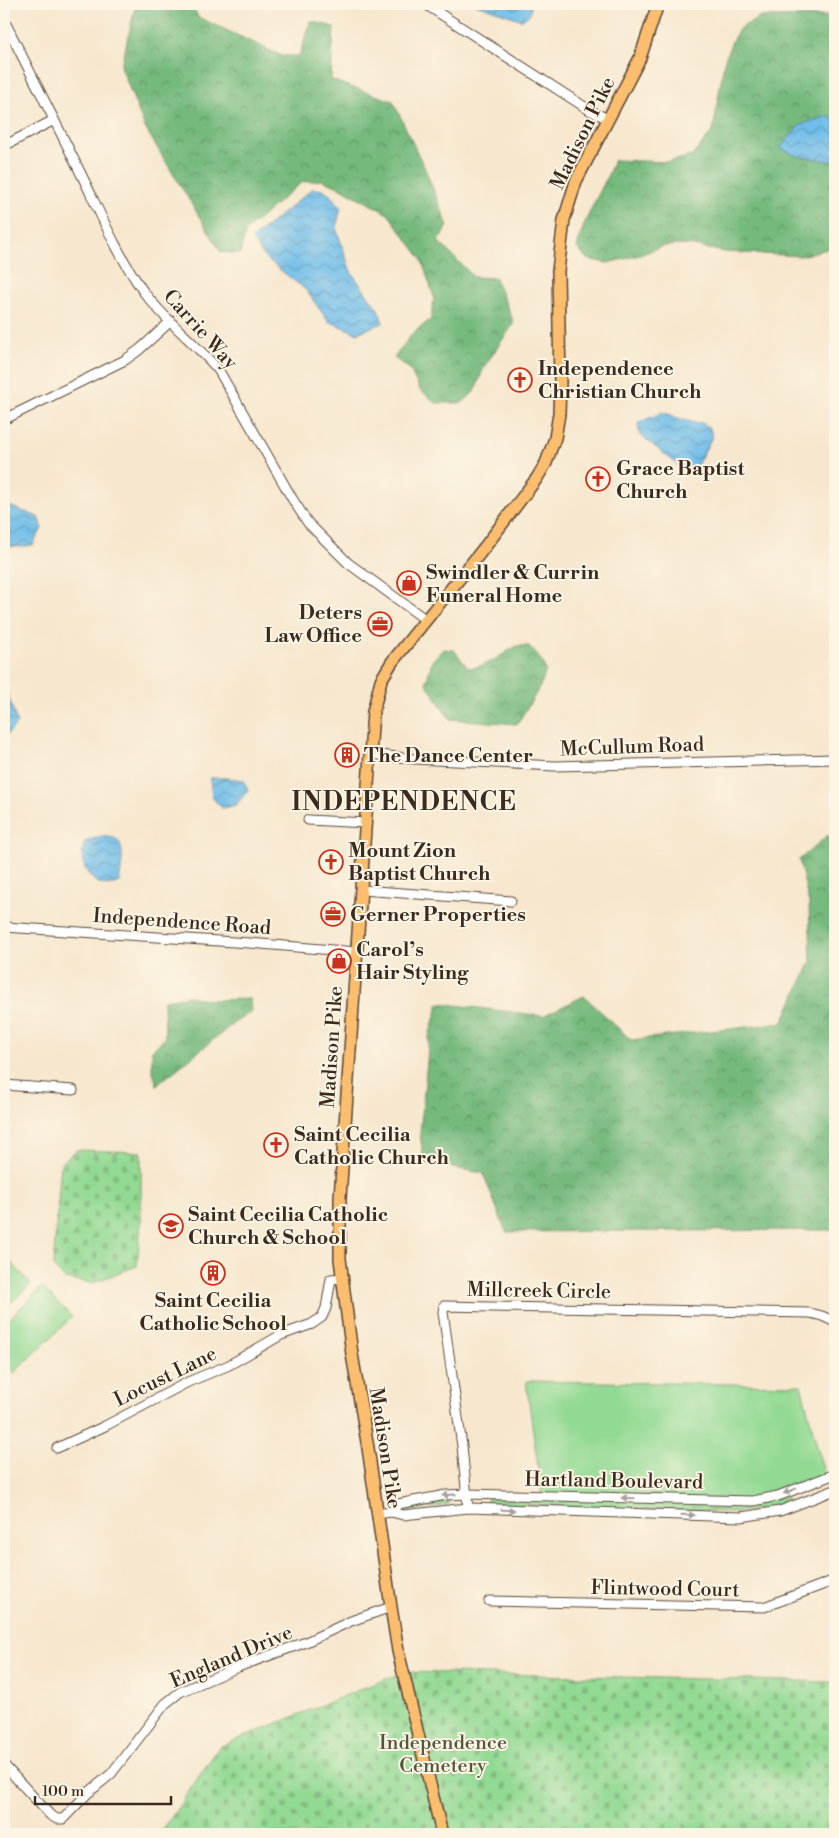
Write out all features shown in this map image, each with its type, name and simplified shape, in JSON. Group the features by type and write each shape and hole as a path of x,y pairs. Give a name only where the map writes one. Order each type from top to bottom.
{"main road":[{"name":"Madison Pike","path":"442,1834 398,1651 352,1354 342,1278 339,1233 373,712 381,680 392,662 500,527 546,463 555,438 559,414 558,271 564,220 576,181 640,58 658,4"}],"street":[{"path":"425,4 608,119"},
{"name":"Carrie Way","path":"4,20 131,272 144,291 219,371 293,500 308,522 348,563 426,620"},
{"path":"4,146 54,120"},
{"path":"7,418 124,360 139,350 171,321"},
{"name":"McCullum Road","path":"371,754 414,759 554,766 835,759"},
{"path":"308,820 366,823"},
{"path":"362,890 511,901"},
{"name":"Independence Road","path":"4,927 357,952"},
{"path":"4,1085 72,1090"},
{"name":"Locust Lane","path":"57,1448 188,1382 229,1365 281,1335 312,1324 322,1317 326,1308 331,1279 342,1278"},
{"name":"Millcreek Circle","path":"468,1508 462,1446 443,1312 444,1306 810,1313 835,1322"},
{"name":"Hartland Boulevard","path":"391,1512 398,1504 446,1495 466,1494 753,1500 778,1496 835,1474"},
{"name":"Hartland Boulevard","path":"377,1514 391,1512 403,1515 468,1508 741,1517 780,1511 835,1490"},
{"name":"Flintwood Court","path":"489,1601 764,1607 835,1580"},
{"name":"England Drive","path":"4,1765 50,1815 57,1819 63,1819 88,1793 111,1774 166,1704 180,1692 238,1667 306,1642 351,1621 391,1607"}],"green space":[{"path":"136,4 192,4 198,17 282,56 299,56 311,21 334,27 331,80 393,101 425,169 448,226 438,241 474,277 495,278 514,323 484,367 475,391 462,403 436,403 420,390 410,369 394,358 412,334 431,319 434,297 421,258 388,214 341,188 322,180 302,182 246,230 240,254 221,252 144,126 121,66"},
{"path":"761,17 835,17 835,244 827,249 801,256 725,252 688,245 663,246 640,255 607,263 587,259 577,248 580,237 588,215 614,160 668,162 692,156 713,131 724,62 732,41 740,28"},
{"path":"517,646 529,646 541,660 545,674 539,688 517,724 450,719 426,683 432,661 443,649 454,650 468,668 488,663"},
{"path":"828,835 835,851 835,1230 506,1232 483,1173 424,1163 420,1134 429,1036 439,1003 543,1016 584,996 631,1040 782,1023 811,962 809,903 799,860"},
{"path":"189,996 210,1000 250,999 251,1012 234,1023 157,1085 152,1069 152,1050 165,1038 164,1000"},
{"path":"77,1150 141,1152 141,1223 137,1266 92,1283 65,1279 53,1267 61,1163"},
{"path":"4,1255 31,1284 4,1309"},
{"path":"42,1287 72,1317 14,1373 4,1362 4,1324"},
{"path":"526,1381 801,1385 825,1477 753,1501 542,1496"},
{"path":"786,1497 789,1501 787,1504 738,1512 486,1503 488,1498"},
{"path":"446,1498 449,1502 447,1505 407,1512 404,1509 404,1507"},
{"name":"Independence Cemetery","path":"403,1672 835,1682 835,1834 160,1834 219,1747"}],"water":[{"path":"476,4 531,4 531,7 528,15 522,20"},
{"path":"827,116 835,118 835,162 797,156 780,148 800,125"},
{"path":"312,189 325,190 341,207 336,228 351,272 378,309 383,323 357,333 328,321 306,290 264,257 252,239"},
{"path":"663,412 686,421 702,423 710,428 712,437 696,467 681,467 639,434 638,423"},
{"path":"4,504 38,517 42,528 33,545 22,547 4,546"},
{"path":"4,682 17,723 8,734 4,733"},
{"path":"210,778 243,780 248,790 236,805 222,808 212,797"},
{"path":"101,836 116,839 121,847 122,859 119,882 110,885 102,884 89,875 83,859 85,842"}],"place":[{"name":"Independence Christian Church","path":"520,380"},
{"name":"Grace Baptist Church","path":"598,479"},
{"name":"Swindler & Currin Funeral Home","path":"409,583"},
{"name":"Deters Law Office","path":"380,624"},
{"name":"The Dance Center","path":"347,755"},
{"name":"Mount Zion Baptist Church","path":"331,862"},
{"name":"Gerner Properties","path":"333,914"},
{"name":"Carol’s Hair Styling","path":"339,961"},
{"name":"Saint Cecilia Catholic Church","path":"276,1145"},
{"name":"Saint Cecilia Catholic Church & School","path":"171,1226"},
{"name":"Saint Cecilia Catholic School","path":"213,1273"}],"district":[{"name":"INDEPENDENCE","path":"404,801"}]}
